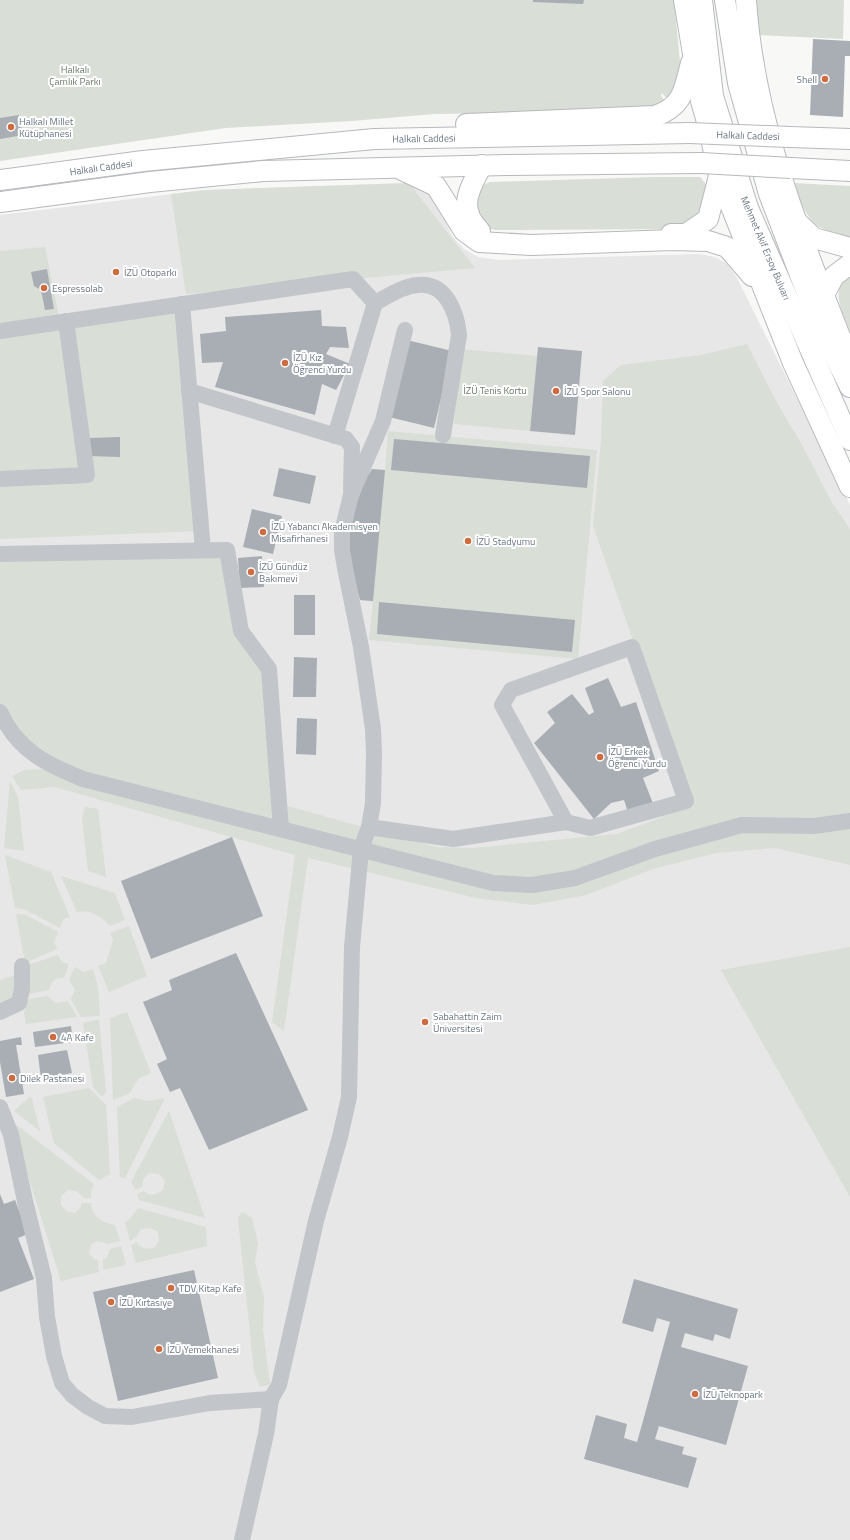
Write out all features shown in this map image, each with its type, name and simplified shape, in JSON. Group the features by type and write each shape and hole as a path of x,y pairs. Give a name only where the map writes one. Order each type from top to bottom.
{"main road":[{"path":"684,0 701,101 709,129 719,176 793,363 850,487"},
{"name":"Mehmet Akif Ersoy Bulvarı","path":"702,0 714,96 748,208 850,440"},
{"name":"Mehmet Akif Ersoy Bulvarı","path":"725,0 738,83 769,194 820,327 850,387"},
{"path":"746,0 757,86 766,127 794,220 843,344 850,374"},
{"path":"374,139 438,125 655,116 677,103 682,97 693,58"},
{"name":"Halkalı Caddesi","path":"0,180 143,161 374,139 690,133 850,140"},
{"name":"Halkalı Caddesi","path":"0,202 150,182 263,171 482,165 701,163 850,171"},
{"path":"482,165 467,193 468,216 480,232 517,237 686,234 708,219 711,213 719,176"},
{"path":"397,168 425,179 436,186 464,231 479,242 532,245 673,240 708,241 727,247 763,289"},
{"path":"794,220 814,238 850,248"},
{"path":"824,295 834,276 850,264"}],"street":[{"path":"0,331 352,279 375,304"},
{"path":"335,436 375,304 398,291 419,285 430,286 440,291 448,300 458,323 458,335 443,435"},
{"path":"182,304 203,550"},
{"path":"0,479 87,475 66,321"},
{"path":"242,1540 266,1434 271,1399 279,1385 316,1221 340,1137 349,1097 352,947 361,849 369,827 374,777 373,729 361,648 342,550 342,532 351,496 383,421 405,330"},
{"path":"189,391 346,439 352,447 351,496"},
{"path":"0,554 226,550 241,631 269,669 281,829"},
{"path":"369,827 453,839 566,822 590,828 686,801 632,647 511,690 502,705 566,822"},
{"path":"0,712 6,724 21,745 56,768 83,779 493,883 532,885 575,878 655,849 742,825 814,826 850,820"},
{"path":"0,1012 19,1003 22,989 22,966"},
{"path":"0,1107 12,1135 25,1201 44,1278 47,1317 54,1356 62,1383 72,1395 88,1407 105,1416 132,1417 210,1403 271,1399"}],"shaded area":[{"name":"Sabahattin Zaim Üniversitesi","path":"409,183 425,189 437,203 452,236 464,249 478,257 499,260 699,254 715,257 727,264 737,278 850,505 850,1540 0,1540 0,215 205,190"}],"green space":[{"name":"Halkalı Çamlık Parkı","path":"0,0 674,0 681,72 678,87 667,99 662,93 661,96 665,101 653,107 637,111 434,114 352,121 226,128 0,161"},
{"path":"756,0 844,0 843,39 758,35"},
{"path":"700,177 708,187 706,208 683,229 495,230 485,227 474,215 476,195 480,188 490,182"},
{"path":"409,183 475,268 186,294 171,194 205,190"},
{"path":"793,183 850,186 850,238 818,226 807,214"},
{"path":"45,247 60,322 182,304 201,531 0,539 0,251"},
{"path":"850,272 850,331 841,308 839,293 840,286"},
{"path":"747,344 776,401 802,445 831,501 850,529 850,865 775,848 716,853 653,869 586,895 533,905 476,898 308,858 284,1031 272,1022 295,855 55,787 21,790 12,776 25,770 55,768 0,711 0,554 227,550 241,631 269,669 280,804 436,847 473,848 617,834 691,806 593,526 601,441 603,381 621,365 701,355"},
{"name":"İZÜ Tenis Kortu","path":"460,349 537,356 530,431 454,424"},
{"name":"İZÜ Stadyumu","path":"388,431 597,450 578,659 369,640 373,602 360,600 347,533 363,483 372,469 385,470"},
{"path":"10,781 18,797 24,851 4,848"},
{"path":"85,807 98,809 106,877 88,871 82,818"},
{"path":"5,855 51,872 70,917 63,919 60,928 24,909 15,908"},
{"path":"61,876 115,893 125,920 110,926 95,914 82,911 77,912"},
{"path":"16,914 26,915 58,932 54,942 57,949 25,963"},
{"path":"129,926 147,976 109,992 98,966 106,963 113,940 110,933"},
{"path":"850,947 850,1197 721,970"},
{"path":"58,955 62,962 69,964 64,978 54,980 49,990 29,994 25,966"},
{"path":"75,967 84,972 93,969 98,987 100,1016 81,1017 71,999 75,990 69,980"},
{"path":"15,975 18,1000 0,1009 0,980"},
{"path":"47,996 56,1003 68,1001 77,1017 26,1024 24,1013 28,999"},
{"path":"127,1012 151,1073 138,1079 130,1093 113,1100 110,1018"},
{"path":"99,1019 106,1091 104,1095 101,1096 93,1087 83,1023"},
{"path":"89,1088 106,1105 110,1174 99,1180 54,1143 43,1097"},
{"path":"31,1096 40,1131 14,1111"},
{"path":"134,1098 149,1101 165,1098 125,1178 120,1177 117,1107"},
{"path":"169,1111 205,1218 139,1200 137,1194 144,1191 153,1195 163,1190 165,1181 159,1174 149,1173 143,1179 143,1186 136,1190 131,1182"},
{"path":"11,1121 94,1184 91,1191 91,1198 84,1198 77,1191 68,1190 61,1196 61,1205 67,1211 75,1213 81,1207 81,1203 91,1203 91,1208 98,1218 106,1223 115,1225 120,1241 108,1244 98,1241 91,1244 89,1253 94,1259 98,1260 99,1272 61,1281"},
{"path":"138,1208 206,1227 207,1246 136,1263 131,1245 137,1242 138,1245 146,1249 154,1248 159,1241 158,1232 151,1228 141,1229 136,1237 130,1241 125,1222 130,1219"},
{"path":"242,1212 252,1218 258,1244 255,1262 264,1298 263,1329 270,1384 260,1387 254,1372 238,1218"},
{"path":"121,1246 126,1265 103,1270 103,1259 107,1258 110,1249"}],"building":[{"path":"533,0 584,0 583,4 533,2"},
{"path":"813,39 850,41 850,56 845,56 843,117 810,115"},
{"name":"Halkalı Millet Kütüphanesi","path":"19,115 23,135 0,139 0,118"},
{"name":"Espressolab","path":"47,269 54,309 45,310 41,290 34,286 31,272"},
{"name":"İZÜ Kız Öğrenci Yurdu","path":"321,310 322,326 346,327 349,348 330,347 326,354 350,364 336,390 322,384 315,415 215,387 223,362 202,363 200,334 226,331 225,317"},
{"path":"407,340 452,351 434,428 389,417"},
{"name":"İZÜ Spor Salonu","path":"538,347 582,351 575,435 530,431"},
{"path":"120,437 120,457 89,456 89,438"},
{"path":"394,439 590,456 587,488 391,470"},
{"name":"İZÜ Yabancı Akademisyen Misafirhanesi","path":"279,468 316,476 310,504 273,496"},
{"path":"372,469 385,470 373,601 360,600 347,550 347,533 363,483"},
{"name":"İZÜ Yabancı Akademisyen Misafirhanesi","path":"252,509 282,516 273,554 243,547"},
{"name":"İZÜ Gündüz Bakımevi","path":"262,556 264,587 240,588 238,558"},
{"path":"294,595 315,595 315,635 294,635"},
{"path":"379,602 575,620 572,652 377,634"},
{"path":"294,657 317,658 316,697 293,697"},
{"name":"İZÜ Erkek Öğrenci Yurdu","path":"608,678 621,707 636,702 659,771 643,778 654,806 629,815 624,800 611,803 594,819 534,743 555,723 547,712 572,694 589,715 594,712 585,688"},
{"path":"297,718 317,719 316,755 296,754"},
{"path":"232,837 263,916 151,959 121,881"},
{"path":"236,953 308,1110 209,1150 180,1088 170,1092 157,1064 167,1059 143,1002 172,990 169,980"},
{"name":"4A Kafe","path":"71,1026 73,1042 35,1047 33,1032"},
{"name":"Dilek Pastanesi","path":"21,1037 22,1045 16,1045 24,1094 6,1097 0,1062 0,1041"},
{"name":"Dilek Pastanesi","path":"67,1050 72,1073 41,1079 38,1055"},
{"path":"0,1194 4,1204 15,1200 28,1234 18,1238 34,1279 0,1292"},
{"name":"İZÜ Yemekhanesi","path":"194,1270 218,1378 118,1401 93,1292"},
{"path":"634,1279 738,1309 730,1339 715,1334 713,1341 685,1333 681,1347 748,1366 726,1445 659,1426 655,1439 684,1447 682,1454 697,1458 688,1488 584,1459 596,1415 627,1424 624,1438 637,1442 643,1421 670,1322 657,1318 653,1332 622,1323"}],"place":[{"name":"Shell","path":"825,79"},
{"name":"Halkalı Millet Kütüphanesi","path":"11,127"},
{"name":"İZÜ Otoparkı","path":"116,272"},
{"name":"Espressolab","path":"44,288"},
{"name":"İZÜ Kız Öğrenci Yurdu","path":"285,363"},
{"name":"İZÜ Spor Salonu","path":"556,391"},
{"name":"İZÜ Yabancı Akademisyen Misafirhanesi","path":"263,532"},
{"name":"İZÜ Stadyumu","path":"468,541"},
{"name":"İZÜ Gündüz Bakımevi","path":"251,572"},
{"name":"İZÜ Erkek Öğrenci Yurdu","path":"600,757"},
{"name":"Sabahattin Zaim Üniversitesi","path":"425,1022"},
{"name":"4A Kafe","path":"53,1037"},
{"name":"Dilek Pastanesi","path":"12,1078"},
{"name":"TDV Kitap Kafe","path":"171,1288"},
{"name":"İZÜ Kırtasiye","path":"111,1302"},
{"name":"İZÜ Yemekhanesi","path":"159,1349"},
{"name":"İZÜ Teknopark","path":"695,1394"}]}
